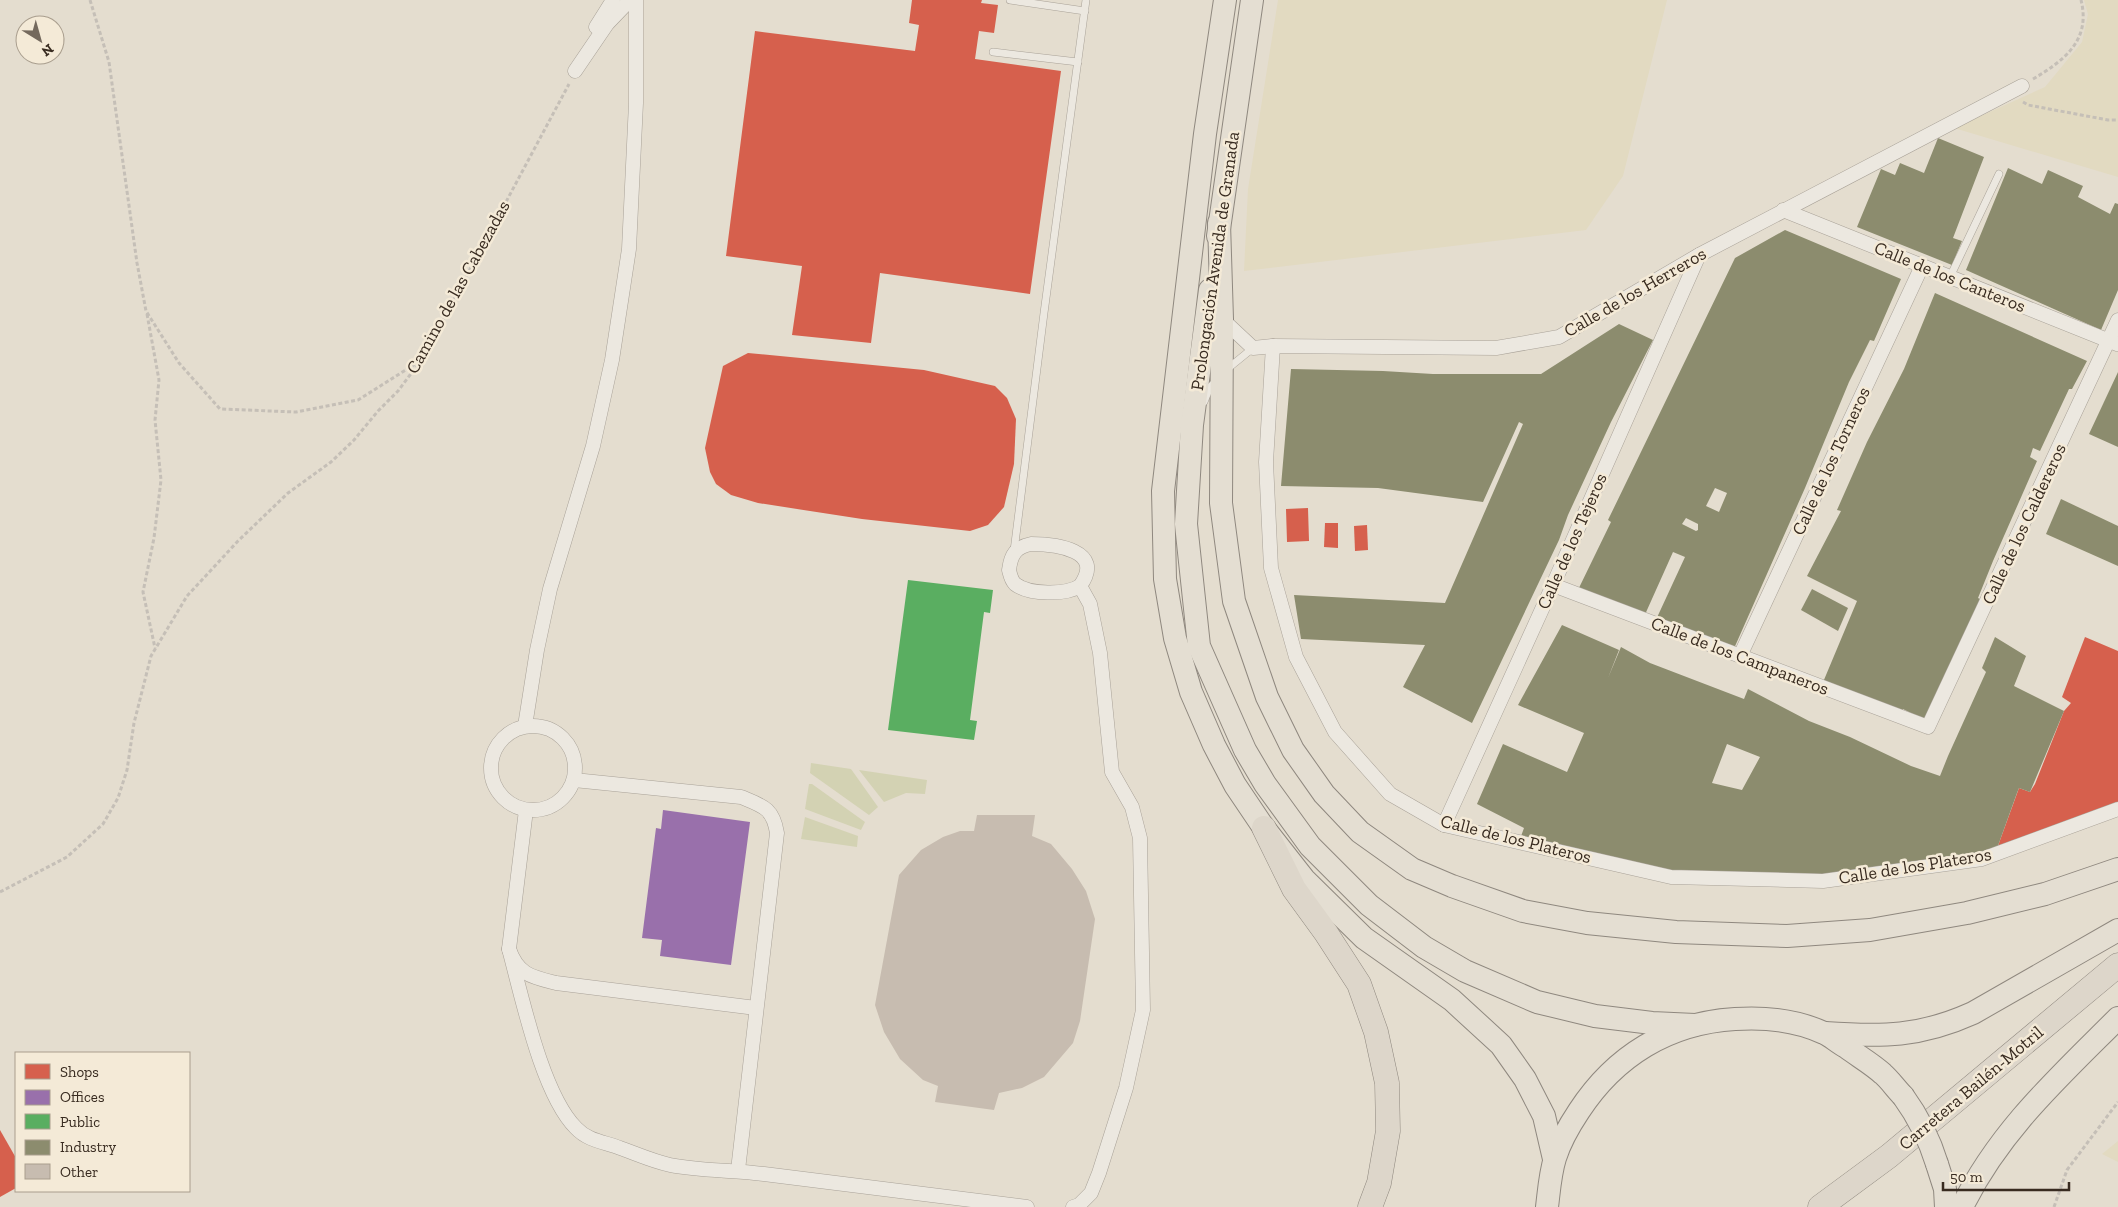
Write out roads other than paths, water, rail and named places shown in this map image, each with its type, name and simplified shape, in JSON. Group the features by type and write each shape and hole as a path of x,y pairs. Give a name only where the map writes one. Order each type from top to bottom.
{"highway":[{"path":"1264,828 1294,889 1326,933 1359,984 1376,1032 1387,1083 1388,1131 1379,1183 1370,1207"},
{"name":"Carretera Bailén-Motril","path":"1820,1207 1889,1156 2118,965"}],"main road":[{"name":"Prolongación Avenida de Granada","path":"1225,0 1205,134 1163,492 1165,578 1175,638 1191,692 1214,745 1235,785 1264,828 1304,879 1364,938 1452,1000 1501,1045 1525,1079 1544,1116 1554,1159"},
{"name":"Prolongación Avenida de Granada","path":"1252,0 1219,223 1192,425 1186,524 1199,646 1245,750 1265,784 1310,846 1337,876 1369,905 1424,946 1465,970 1537,1002 1595,1016 1652,1023 1695,1024"},
{"path":"1219,223 1222,319 1221,504 1234,601 1267,697 1293,750 1324,794 1360,832 1412,869 1452,886 1523,911 1587,923 1676,932 1787,936 1870,930 1967,913 2046,894 2118,869"},
{"path":"1825,1033 1863,1036 1910,1034 1956,1021 2118,930"},
{"path":"1962,1207 1983,1168 2008,1131 2118,1018"},
{"path":"1547,1207 1554,1159 1569,1126 1588,1097 1618,1064 1651,1042 1695,1024 1730,1019 1767,1019 1807,1026 1825,1033 1882,1073 1903,1096 1918,1117 1930,1140 1945,1189 1946,1207"}],"street":[{"path":"613,0 584,48 575,71 608,24 630,0"},
{"path":"525,726 537,650 550,589 593,446 612,360 629,249 636,103 636,0"},
{"path":"637,19 648,0"},
{"name":"Calle de los Herreros","path":"1253,348 1273,346 1496,348 1559,337 1698,255 2022,86"},
{"name":"Calle de los Canteros","path":"1783,210 2114,343"},
{"name":"Calle de los Tejeros","path":"1444,825 1698,255"},
{"name":"Calle de los Torneros","path":"1740,656 1922,266"},
{"path":"1222,319 1253,348"},
{"name":"Calle de los Caldereros","path":"1928,727 2114,343 2118,320"},
{"name":"Calle de los Plateros","path":"1273,346 1266,462 1271,568 1296,657 1335,732 1390,794 1444,825 1671,876 1823,881 1982,859 2118,809"},
{"path":"1031,544 1050,544 1076,552 1082,556 1088,564 1087,573 1080,586 1064,592 1026,589 1016,584 1008,570 1014,551 1021,546 1031,544"},
{"name":"Calle de los Campaneros","path":"1552,585 1928,727"},
{"path":"1073,1207 1079,1205 1091,1194 1099,1173 1126,1088 1143,1010 1140,838 1132,807 1112,772 1100,654 1090,604 1080,586"},
{"path":"525,726 545,727 562,737 573,754 575,763 574,780 568,792 559,802 540,810 526,810 512,805 500,795 492,781 490,765 499,743 510,733 525,726"},
{"path":"574,780 740,797 764,807 774,818 777,833 738,1170"},
{"path":"526,810 509,949 526,1014 545,1073 561,1111 577,1130 597,1142 619,1148 645,1159 672,1165 738,1170 1026,1207"},
{"path":"509,949 513,961 528,976 556,983 756,1008"}],"lane":[{"path":"1010,0 1084,11"},
{"path":"1014,551 1086,0"},
{"path":"993,52 1078,62"},
{"path":"1950,277 1999,174"},
{"path":"1203,410 1204,401 1210,387 1253,348"},
{"path":"1186,524 1194,495 1200,435"}]}
